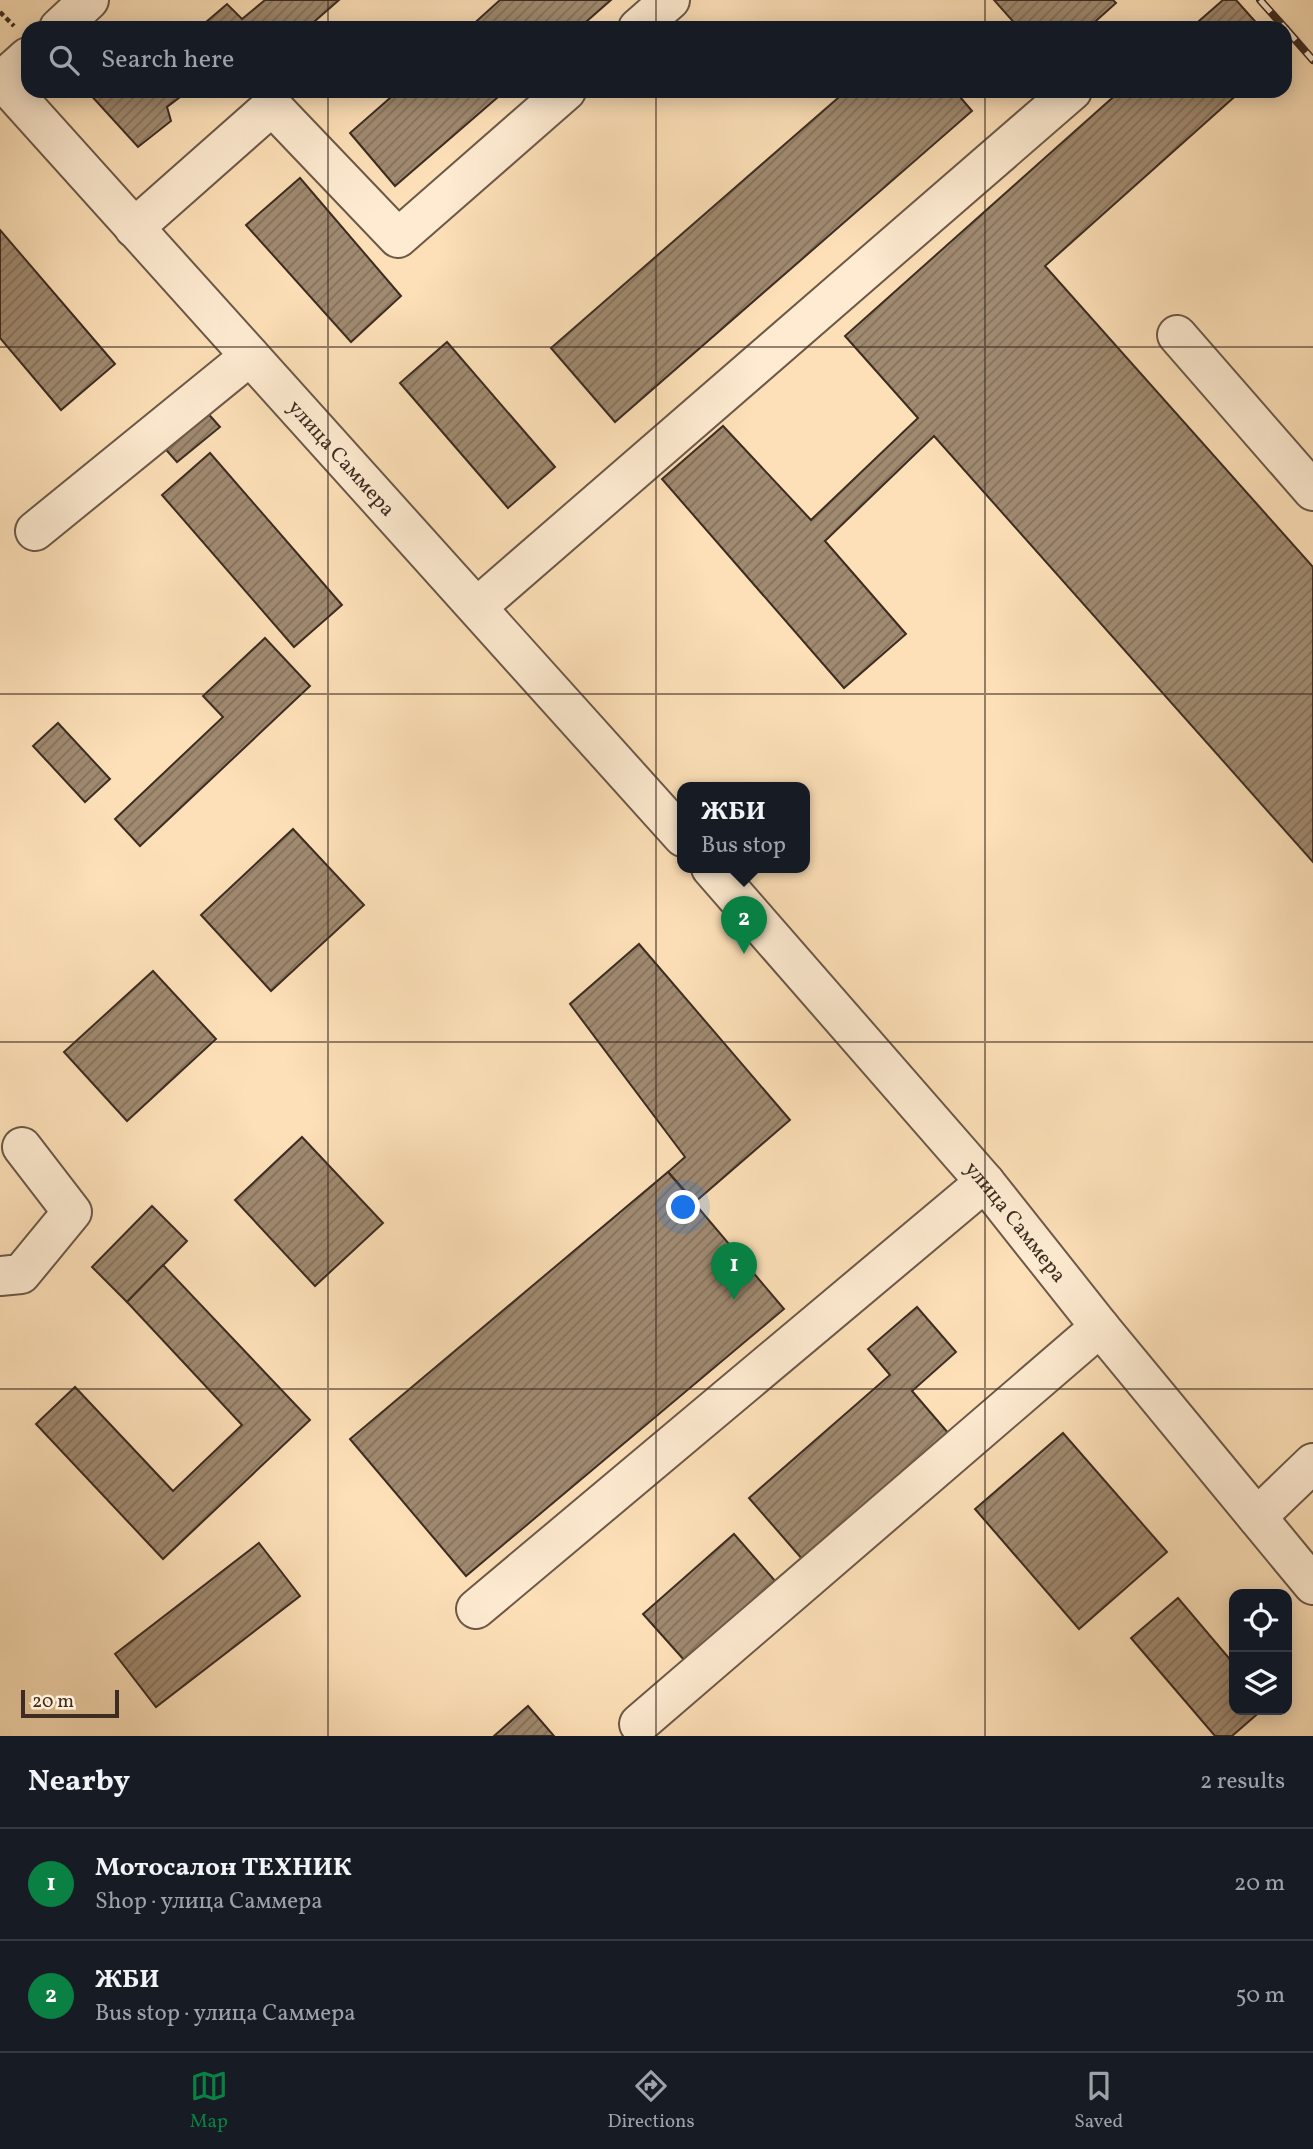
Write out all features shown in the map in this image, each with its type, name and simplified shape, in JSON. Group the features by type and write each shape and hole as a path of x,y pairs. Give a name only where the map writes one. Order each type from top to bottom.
{"street":[{"path":"66,21 89,0"},
{"path":"646,21 670,0"},
{"name":"улица Саммера","path":"7,74 21,91"},
{"name":"улица Саммера","path":"27,98 134,228 677,829"},
{"path":"134,228 272,106 398,238 558,98"},
{"path":"477,607 1064,98"},
{"path":"1177,335 1313,491"},
{"path":"35,531 250,356"},
{"name":"улица Саммера","path":"715,873 985,1182 1100,1327 1313,1585"},
{"path":"0,1276 21,1273 72,1212 22,1147"},
{"path":"476,1609 985,1182"},
{"path":"639,1724 1100,1327"},
{"path":"1257,1517 1313,1463"}],"building":[{"path":"265,0 339,0 315,21 207,21 227,4 242,19"},
{"path":"500,0 611,0 587,21 477,21"},
{"path":"994,0 1113,0 1116,3 1096,21 1013,21"},
{"path":"1223,0 1236,0 1255,21 1199,21"},
{"path":"93,98 179,98 167,107 171,121 138,147"},
{"path":"390,98 497,98 395,186 350,133"},
{"path":"838,98 961,98 972,111 615,422 551,348"},
{"path":"1112,98 1233,98 1045,266 1313,567 1313,862 934,436 825,541 906,634 844,688 662,479 723,426 811,520 918,418 845,336"},
{"path":"300,178 401,296 351,342 246,225"},
{"path":"0,230 115,364 61,410 0,338"},
{"path":"447,342 555,467 508,508 400,383"},
{"path":"204,409 220,427 177,462 161,444"},
{"path":"210,453 342,605 294,647 162,495"},
{"path":"265,638 310,686 140,846 115,819 223,717 203,696"},
{"path":"58,723 110,779 85,802 33,746"},
{"path":"293,829 364,905 271,991 201,915"},
{"path":"639,944 790,1120 695,1202 668,1172 685,1157 570,1004"},
{"path":"153,971 216,1039 127,1121 64,1052"},
{"path":"302,1137 383,1223 315,1286 235,1200"},
{"path":"668,1172 784,1309 466,1576 350,1439"},
{"path":"152,1206 187,1241 127,1302 92,1267"},
{"path":"163,1265 310,1420 163,1559 36,1424 75,1387 173,1491 242,1425 127,1302"},
{"path":"917,1307 956,1352 912,1391 949,1434 803,1560 749,1498 890,1375 868,1349"},
{"path":"1063,1433 1167,1552 1079,1629 975,1509"},
{"path":"734,1534 776,1582 685,1661 643,1614"},
{"path":"259,1543 300,1596 156,1707 115,1654"},
{"path":"1178,1598 1229,1658 1229,1715 1256,1715 1232,1736 1215,1736 1131,1638"},
{"path":"528,1706 554,1736 494,1736"}],"railway":[{"path":"1260,0 1279,21"},
{"path":"1292,36 1313,60"}],"place":[{"name":"ЖБИ","path":"744,954"},
{"name":"Мотосалон ТЕХНИК","path":"734,1300"}]}
